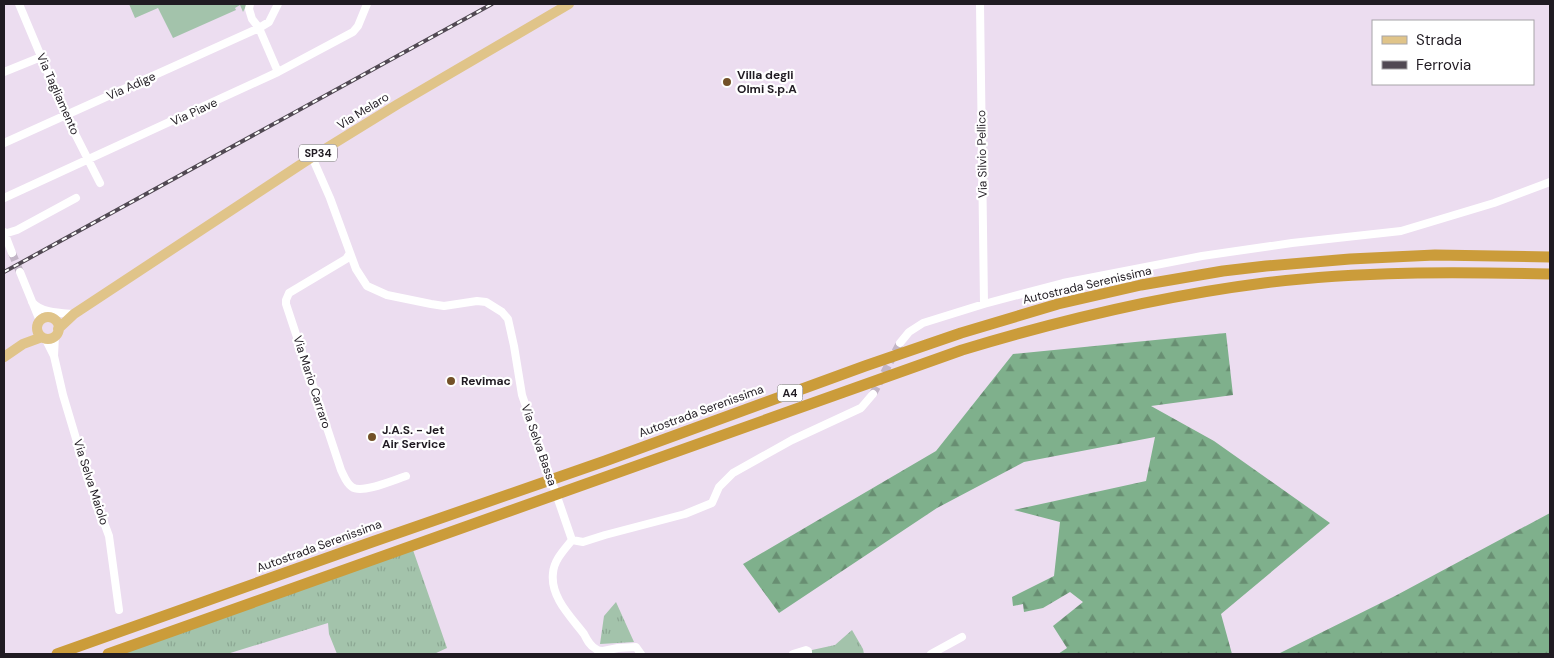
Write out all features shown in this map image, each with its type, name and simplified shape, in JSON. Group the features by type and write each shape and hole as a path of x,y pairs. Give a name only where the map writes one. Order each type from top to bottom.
{"highway":[{"name":"Autostrada Serenissima","path":"56,654 605,461 865,366 961,333 1058,304 1182,278 1282,264 1435,255 1550,257"},
{"name":"A4","path":"108,654 954,354 1061,322 1180,295 1266,283 1425,272 1550,274"}],"main road":[{"name":"Via Melaro","path":"4,357 74,314 312,157 398,104 569,4"},
{"name":"Via Melaro","path":"47,330 61,318 74,314"}],"street":[{"name":"Via Tagliamento","path":"19,4 66,116 100,183"},
{"path":"250,4 249,9 252,19 259,28 278,72"},
{"path":"259,28 269,22 278,4"},
{"name":"Via Piave","path":"4,198 278,72 353,32 358,26 367,4"},
{"name":"Via Silvio Pellico","path":"980,4 984,304"},
{"name":"Via Adige","path":"4,143 259,28"},
{"path":"4,72 41,57"},
{"name":"Via Selva Bassa","path":"312,157 360,277 368,286 387,295 444,306 477,301 486,302 502,312 508,319 522,395 572,540"},
{"path":"900,343 909,332 923,323 1062,283 1192,258 1292,243 1400,231 1494,203 1550,182"},
{"path":"12,254 4,233 17,230 76,198"},
{"name":"Via Mario Carraro","path":"350,250 346,259 289,293 286,304 346,482 352,487 362,490 406,476"},
{"name":"Via Selva Maiolo","path":"20,272 30,300 47,330 63,395 89,482 109,536 119,610"},
{"path":"30,300 36,307 44,310 74,314"},
{"path":"641,654 636,647 604,653 595,649 560,602 553,585 553,574 555,564 572,540 583,542 685,514 712,503 718,487 733,473 792,440 861,408 873,394"},
{"path":"931,654 962,638"},
{"path":"794,654 806,650 808,654"}],"green space":[{"path":"129,4 247,4 243,12 240,5 235,8 236,10 173,38 158,8 135,18"},
{"path":"1226,333 1233,395 1151,406 1214,441 1330,523 1221,614 1232,654 1058,654 1067,648 1053,626 1083,602 1070,592 1043,608 1024,612 1023,604 1013,606 1012,597 1054,576 1060,522 1014,510 1146,481 1155,437 1024,462 937,508 779,613 743,564 936,451 1013,354"},
{"path":"1550,513 1550,654 1278,654 1395,596"},
{"path":"413,550 447,648 434,654 337,654 329,634 328,623 227,654 119,654"},
{"path":"616,602 634,642 600,644 604,616"},
{"path":"852,630 864,654 804,654 812,650 835,645"}],"tunnel":[{"path":"12,253 20,272"},
{"path":"873,394 900,343"}],"railway":[{"path":"4,272 492,4"}],"place":[{"name":"Villa degli Olmi S.p.A","path":"727,82"},
{"name":"Revimac","path":"451,381"},
{"name":"J.A.S. - Jet Air Service","path":"372,437"}]}
